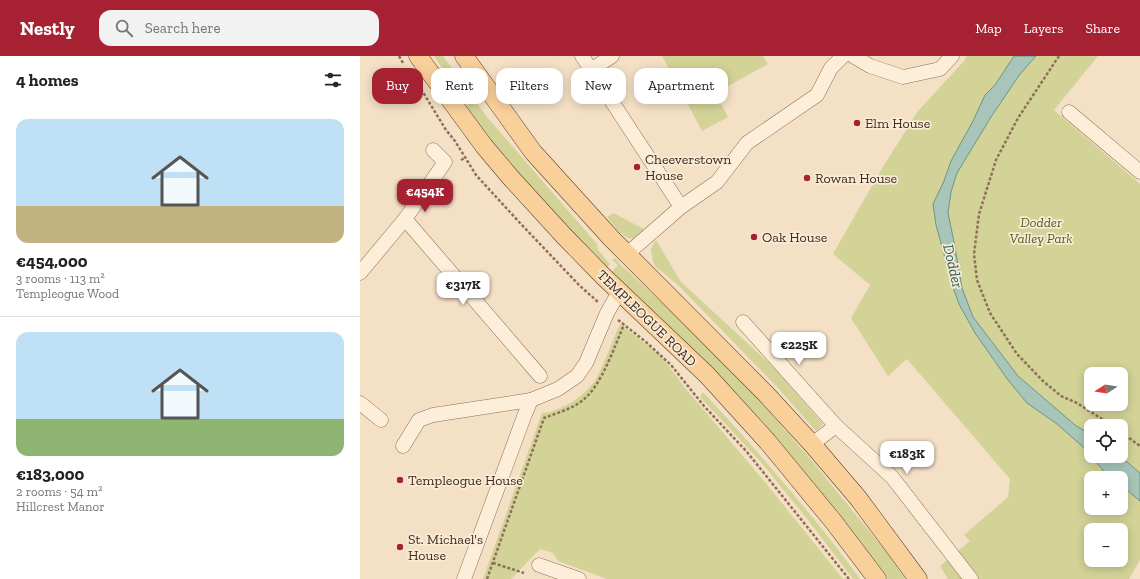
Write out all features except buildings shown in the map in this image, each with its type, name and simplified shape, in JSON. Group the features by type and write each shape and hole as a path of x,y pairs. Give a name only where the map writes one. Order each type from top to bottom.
{"main road":[{"path":"464,56 533,152 611,238 766,394 812,444 858,498 918,579"},
{"name":"TEMPLEOGUE ROAD","path":"413,62 511,178 564,236 619,292 707,375 767,441 828,514 877,579"}],"street":[{"path":"582,56 590,68"},
{"path":"594,68 612,56"},
{"path":"627,254 681,207 717,182 747,143 817,95 831,68 842,56"},
{"path":"853,56 870,66 904,77 940,69 952,56"},
{"path":"613,104 681,207"},
{"path":"1069,112 1140,172"},
{"path":"360,273 405,219 445,162 433,150"},
{"path":"405,219 540,376"},
{"path":"403,446 419,420 433,414 531,400 558,389 577,376 586,363 619,292"},
{"path":"743,322 836,426 892,477 972,579"},
{"path":"464,579 531,400"},
{"path":"360,403 381,420"},
{"path":"812,444 836,426"},
{"path":"540,565 579,579"}],"path":[{"path":"399,56 413,62"},
{"path":"1059,56 1018,118 996,160 979,214 974,254 977,280 990,313 1017,354 1043,381 1061,396 1077,403 1102,419"},
{"path":"423,92 476,175 515,218 588,293 671,365 704,406 757,464 849,579"},
{"path":"461,160 465,158"},
{"path":"487,579 544,418 566,410 583,399 598,382 624,324"},
{"path":"1128,437 1140,446"},
{"path":"493,563 524,573"}],"green space":[{"path":"434,56 443,56 452,68 442,68"},
{"path":"662,56 763,56 768,64 728,86 728,68 668,68"},
{"name":"Dodder Valley Park","path":"967,56 1098,56 1054,110 1140,184 1140,560 1129,579 948,579 940,566 970,541 964,535 1008,497 1010,479 907,359 888,376 851,318 870,285 833,254 881,170 918,111"},
{"path":"466,104 478,104 487,117 597,244 598,250 610,264 607,268 591,254 479,132"},
{"path":"688,104 721,104 728,117 702,131"},
{"path":"613,213 646,230 635,238 631,239 623,235 607,217"},
{"path":"656,240 681,282 772,366 823,424 817,430 815,430 779,389 678,285 656,267 653,262 651,249"},
{"path":"615,258 738,377 808,456 891,558 905,579 888,579 812,481 773,434 717,373 612,272 618,265 612,260"},
{"path":"620,324 661,356 686,389 769,487 843,579 607,579 558,561 553,553 540,549 511,579 483,579 542,413 557,410 565,406 580,397 592,385"},
{"path":"703,392 789,489 860,579 853,579 760,461 700,397"}],"water":[{"name":"Dodder","path":"1014,56 1036,56 1020,74 991,117 957,173 951,192 948,213 962,288 973,317 1018,376 1075,425 1084,431 1084,448 1057,424 1027,403 1008,380 975,333 959,304 936,225 933,204 944,181 951,161 973,121 985,95 995,85"},
{"path":"1097,463 1128,463 1140,473 1140,501 1128,491 1128,471 1104,471"}],"place":[{"name":"Elm House","path":"857,123"},
{"name":"Cheeverstown House","path":"637,167"},
{"name":"Rowan House","path":"807,178"},
{"name":"Oak House","path":"754,237"},
{"name":"Templeogue House","path":"400,480"},
{"name":"St. Michael's House","path":"400,547"}]}
